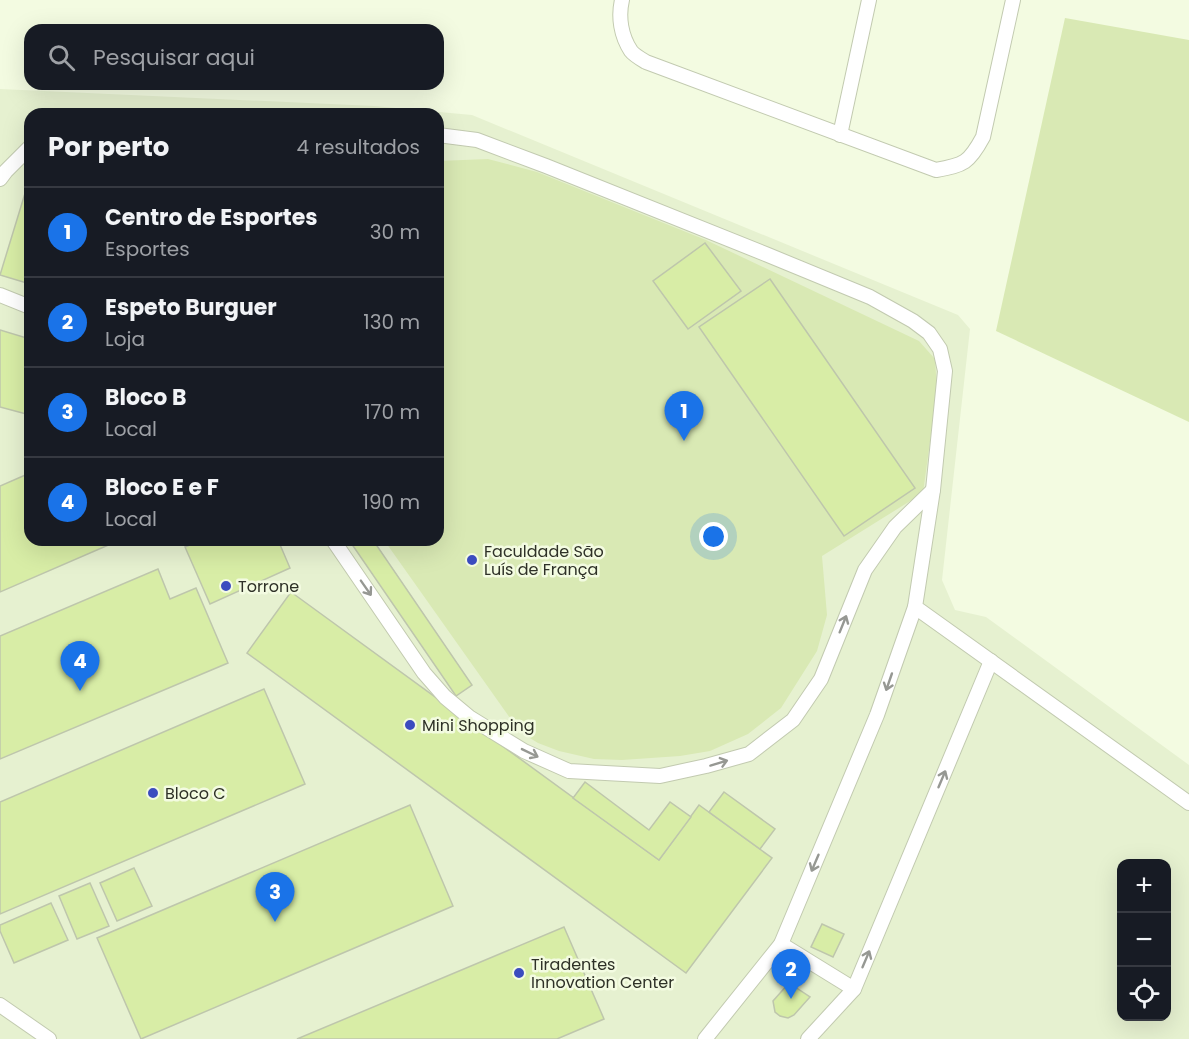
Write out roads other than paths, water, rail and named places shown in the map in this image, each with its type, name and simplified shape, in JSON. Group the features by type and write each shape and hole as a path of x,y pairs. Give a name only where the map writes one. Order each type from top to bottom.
{"lane":[{"path":"622,0 620,11 622,32 632,52 646,62 936,170 958,166 973,155 983,137 1013,0"},
{"path":"840,135 869,0"},
{"path":"444,136 477,140 546,166 870,297 913,321 929,333 940,349 945,371 933,490 915,607 877,715 781,944 705,1039"},
{"path":"0,179 24,153"},
{"path":"0,295 24,305"},
{"path":"337,546 424,673 445,697 470,717 524,751 569,771 660,776 749,754 793,720 821,679 865,570 895,527 933,490"},
{"path":"915,607 1189,804"},
{"path":"808,1039 854,989 991,661"},
{"path":"781,944 854,989"},
{"path":"0,1005 49,1039"}],"place":[{"name":"Centro de Esportes","path":"684,441"},
{"name":"Faculdade São Luís de França","path":"472,560"},
{"name":"Torrone","path":"226,586"},
{"name":"Bloco E e F","path":"80,691"},
{"name":"Mini Shopping","path":"410,725"},
{"name":"Bloco C","path":"153,793"},
{"name":"Bloco B","path":"275,922"},
{"name":"Tiradentes Innovation Center","path":"519,973"},
{"name":"Espeto Burguer","path":"791,999"}]}
